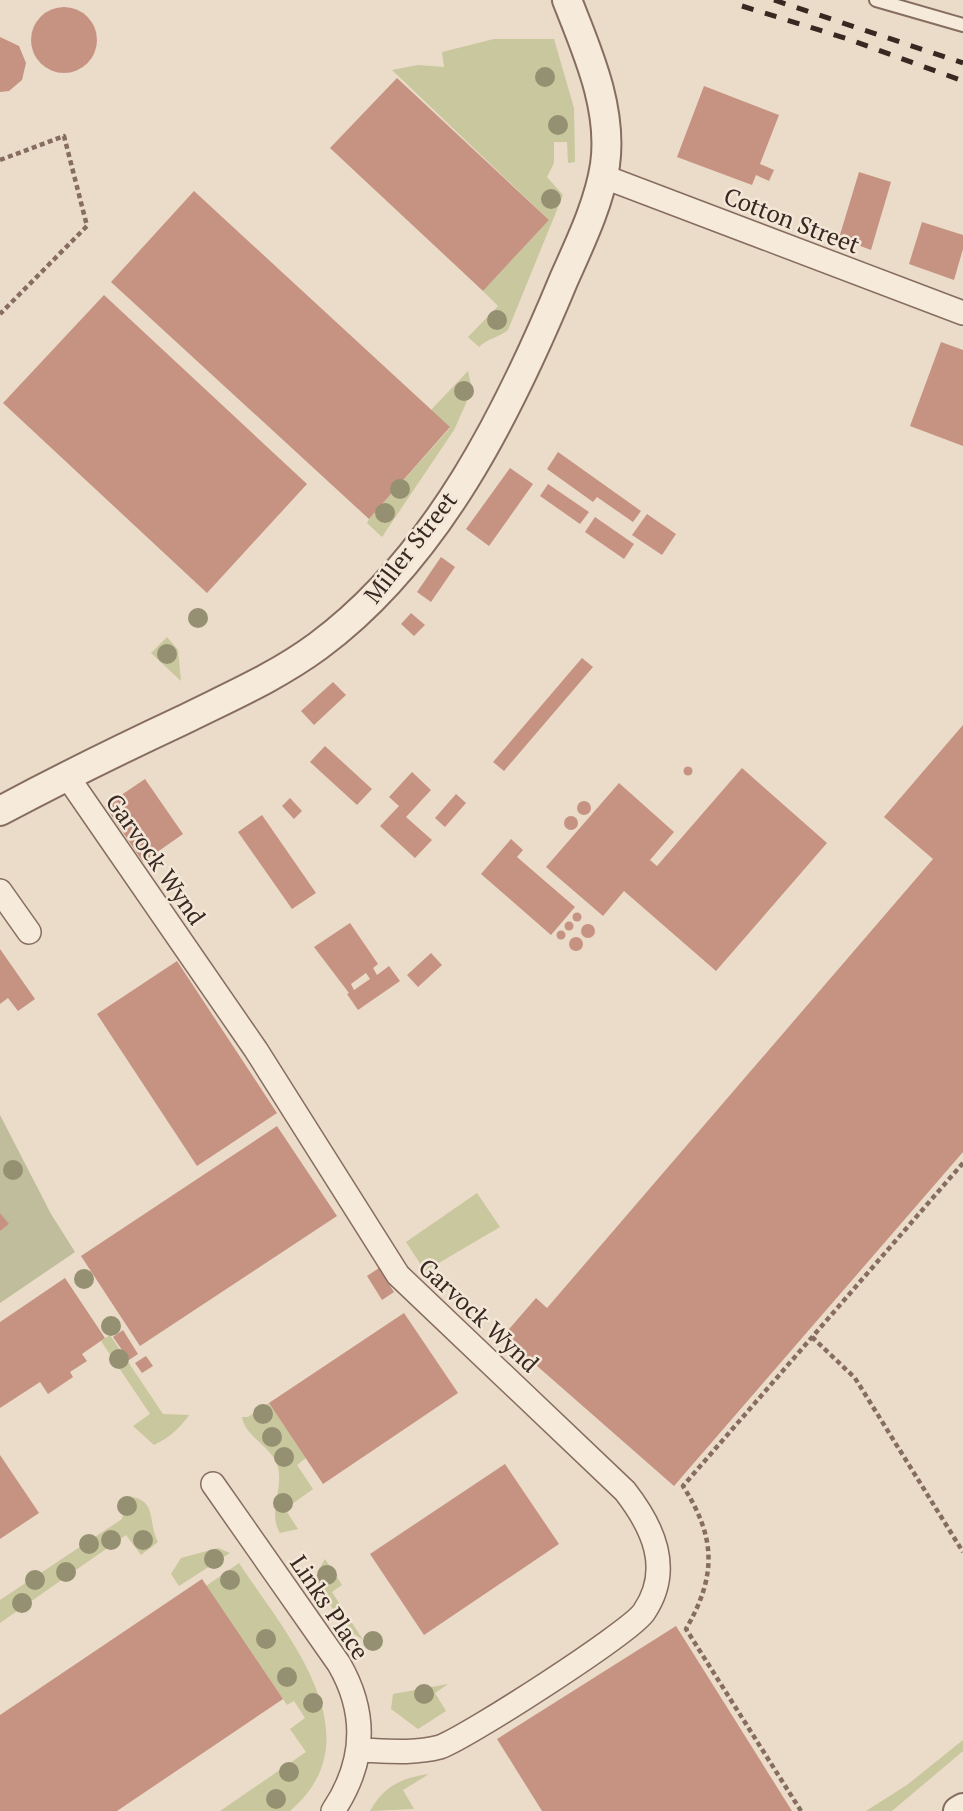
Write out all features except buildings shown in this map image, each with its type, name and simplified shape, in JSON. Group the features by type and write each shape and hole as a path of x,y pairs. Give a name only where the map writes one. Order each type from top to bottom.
{"street":[{"name":"Miller Street","path":"0,811 286,668 320,644 380,590 453,494 521,378 586,227 602,176 604,124 587,50 567,0"},
{"name":"Cotton Street","path":"602,176 963,313"},
{"name":"Garvock Wynd","path":"67,776 256,1050 398,1275 625,1491 643,1514 660,1558 656,1584 644,1614 616,1636 487,1721 443,1745 424,1751 360,1750"},
{"path":"0,891 29,932"},
{"name":"Links Place","path":"213,1484 349,1682 358,1710 360,1750 351,1780 334,1811"},
{"path":"958,1811 963,1808"}],"lane":[{"path":"876,0 963,25"}],"path":[{"path":"0,160 64,136 87,226 0,314"},
{"path":"801,1811 687,1629 703,1594 708,1553 706,1529 683,1486 963,1163"},
{"path":"812,1338 855,1378 963,1552"}],"shaded area":[{"path":"494,39 554,39 574,108 575,162 568,163 567,142 554,142 554,163 547,177 563,195 508,330 479,347 468,337 498,306 483,291 549,220 392,70 418,65 444,67 442,52"},
{"path":"468,371 472,390 454,430 382,537 367,523 369,519 450,428 431,410"},
{"path":"167,637 178,650 181,681 151,653"},
{"path":"0,1115 51,1214 75,1252 0,1303 0,1231 8,1224 0,1213"},
{"path":"477,1193 500,1227 425,1271 406,1242"},
{"path":"110,1335 163,1414 189,1415 174,1432 154,1445 133,1426 150,1414 101,1341"},
{"path":"269,1403 306,1458 297,1465 313,1489 285,1509 298,1529 280,1533 275,1517 279,1482 277,1464 247,1429 242,1417 248,1417"},
{"path":"126,1496 136,1498 148,1507 158,1542 141,1555 126,1535 0,1623 0,1600 122,1519"},
{"path":"218,1548 230,1553 179,1586 171,1574 181,1558"},
{"path":"325,1559 342,1585 332,1592 363,1640 347,1629 317,1586 318,1571"},
{"path":"239,1563 299,1652 315,1685 325,1718 326,1750 315,1782 290,1811 220,1811 306,1752 290,1729 305,1718 294,1701 287,1705 206,1586"},
{"path":"448,1684 435,1693 446,1711 418,1729 391,1709 393,1694"},
{"path":"963,1740 963,1751 892,1811 866,1811 907,1785"},
{"path":"429,1774 403,1790 414,1809 370,1811 387,1789 410,1778"}],"railway":[{"path":"774,0 963,63"},
{"path":"742,6 848,39 963,81"}]}
